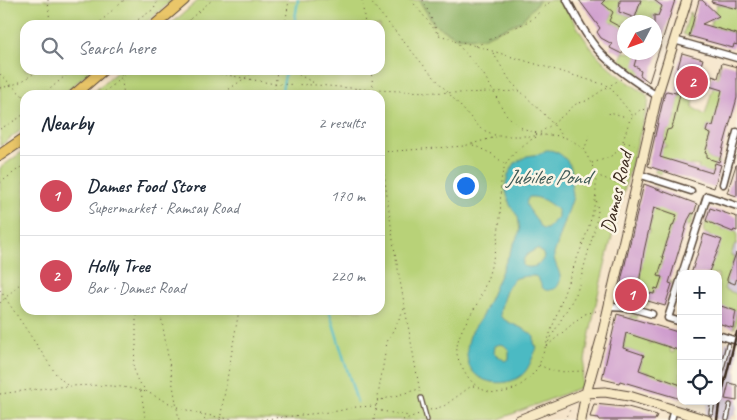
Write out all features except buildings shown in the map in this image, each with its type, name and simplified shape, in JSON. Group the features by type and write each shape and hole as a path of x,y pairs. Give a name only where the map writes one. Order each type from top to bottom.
{"main road":[{"path":"161,20 184,0"},
{"name":"Dames Road","path":"581,420 605,308 657,96 687,0"},
{"path":"80,90 97,75"},
{"path":"0,155 20,141"},
{"path":"519,420 586,392 614,393 709,417"}],"street":[{"path":"570,2 581,26 599,50 657,96"},
{"path":"674,40 737,58"},
{"path":"723,184 737,132"},
{"path":"638,174 691,191"},
{"path":"683,270 707,196 737,206"},
{"path":"677,290 668,318 677,321"},
{"path":"605,308 631,308 652,314"},
{"path":"722,336 737,340"},
{"path":"671,420 674,409"}],"lane":[{"path":"722,368 728,345"},
{"path":"421,398 427,420"},
{"path":"727,418 730,405"}],"path":[{"path":"48,0 50,20"},
{"path":"102,20 121,2 126,0"},
{"path":"138,20 154,9 158,0"},
{"path":"189,20 212,0"},
{"path":"286,20 289,0"},
{"path":"362,0 364,20"},
{"path":"369,0 481,128 497,136"},
{"path":"410,0 439,35 608,86 633,116"},
{"path":"423,0 439,35"},
{"path":"475,46 531,20 552,0"},
{"path":"455,40 484,74 505,113 519,127 537,135"},
{"path":"492,51 511,82 563,136 574,142 583,151 595,175 598,213 577,292 545,348"},
{"path":"0,74 20,93"},
{"path":"596,192 586,234 539,365 530,379 520,387 507,392 492,393 475,386 462,367 457,353 459,336 480,299 495,251 500,215 501,175 514,155 537,135 576,104 586,101 624,78 627,74"},
{"path":"0,88 12,86 32,75"},
{"path":"49,90 66,75"},
{"path":"121,75 123,90"},
{"path":"107,90 125,75"},
{"path":"229,75 275,84 318,85 373,90 372,75"},
{"path":"229,90 250,75"},
{"path":"274,90 276,75"},
{"path":"299,75 318,85"},
{"path":"385,90 520,91"},
{"path":"591,164 614,155 619,151 627,122 641,109 653,112"},
{"path":"609,114 610,112 630,119"},
{"path":"0,130 20,117"},
{"path":"583,151 590,134"},
{"path":"385,152 472,145 497,136 563,136"},
{"path":"623,142 637,145"},
{"path":"472,145 492,154 506,165"},
{"path":"0,183 20,168"},
{"path":"595,175 633,189"},
{"path":"385,186 404,308 421,398"},
{"path":"0,303 20,284"},
{"path":"0,290 56,374 68,386"},
{"path":"374,420 387,342 404,308"},
{"path":"545,348 585,314 605,308"},
{"path":"136,315 136,347 133,364 136,378 147,392"},
{"path":"161,315 179,420"},
{"path":"220,419 238,315"},
{"path":"539,365 555,372 587,370"},
{"path":"0,394 68,386 118,387 147,392 177,407 200,414 220,419 236,420"},
{"path":"434,409 444,406 470,387 475,386"},
{"path":"377,401 420,389"},
{"path":"141,391 146,420"},
{"path":"564,420 570,410 569,405"},
{"path":"256,420 376,406"},
{"path":"375,410 410,416 416,415"},
{"path":"200,414 206,420"},
{"path":"403,420 410,416"}],"shaded area":[{"path":"735,244 737,244 737,294 724,290 735,256 731,255"},
{"path":"726,342 737,345 737,407 734,416 731,416 730,420 719,420 705,415 707,405 722,405 722,355"}],"green space":[{"path":"0,0 172,0 149,20 20,20 20,75 85,75 68,90 20,90 20,131 0,146"},
{"path":"199,0 419,0 434,24 456,37 482,38 521,21 540,0 562,0 593,50 612,69 648,96 647,99 649,101 602,278 581,386 497,420 0,420 0,168 20,154 20,315 385,315 385,90 96,90 113,75 385,75 385,20 176,20"},
{"path":"419,0 540,0 521,21 482,38 456,37 434,24"},
{"path":"602,0 620,0 619,12 627,15 617,15 617,25 611,22 605,30 613,12 597,7"},
{"path":"641,0 657,0 656,2 663,3 658,15 636,15"},
{"path":"717,4 737,8 737,34 710,26 713,17 718,15 714,12"},
{"path":"690,12 692,19 690,37 683,34"},
{"path":"620,60 638,60 639,70 643,71 640,75"},
{"path":"721,61 719,72 737,89 721,97 714,124 712,126 708,125 706,132 716,138 716,141 709,139 705,153 710,159 719,162 718,164 715,163 712,173 708,172 707,177 697,174 699,166 690,165 687,171 683,169 684,164 681,163 679,168 665,159 661,174 655,172 662,146 666,147 664,143 667,130 676,116 673,115 680,94 694,102 692,107 705,115"},
{"path":"652,187 658,188 657,190 668,203 685,218 689,220 692,213 694,214 690,226 679,223 672,226 669,235 673,242 667,240 665,244 670,251 664,250 662,256 668,258 662,262 663,272 660,270 658,276 672,282 672,284 666,282 662,296 655,288 648,305 640,303 631,288 639,288 640,281 632,281 633,278 640,278 641,272 634,270 642,269 642,266 638,265 643,258 637,256 642,232 633,230 649,233 649,229 643,228 644,223 650,224 652,219 645,217"},
{"path":"711,218 724,223 722,230 725,231 726,228 737,231 737,244 735,244 731,255 735,256 724,289 737,294 737,321 735,328 733,328 736,311 729,308 726,316 722,310 722,270 706,270 707,255 715,258 718,250 713,237 703,232 706,222 710,223"},
{"path":"631,316 637,316 634,336 649,340 648,343 650,344 651,341 666,346 673,341 670,352 673,353 675,349 677,350 677,384 663,380 664,377 660,376 657,383 647,379 649,373 641,371 638,377 643,355 623,348 626,334 622,333"}],"water":[{"name":"Jubilee Pond","path":"546,150 555,151 566,160 572,173 573,197 554,254 560,275 559,284 556,288 546,290 542,287 538,278 527,276 516,278 509,286 500,316 530,333 534,337 534,343 537,348 529,366 522,375 502,383 488,381 475,374 469,366 467,359 468,343 520,231 518,217 510,205 505,188 508,175 515,163 527,156 540,154","holes":["529,197 541,199 558,210 558,217 547,229 542,229 539,226 536,218 527,206","537,249 542,252 544,257 535,266 523,266 523,260 529,253","504,345 509,350 509,359 505,361 494,353 495,346"]}],"waterway":[{"path":"295,20 298,0"},
{"path":"282,90 285,75"},
{"path":"331,315 357,402"}],"railway":[{"path":"717,420 737,332"}],"place":[{"name":"Holly Tree","path":"692,82"},
{"name":"Dames Food Store","path":"631,295"}]}
